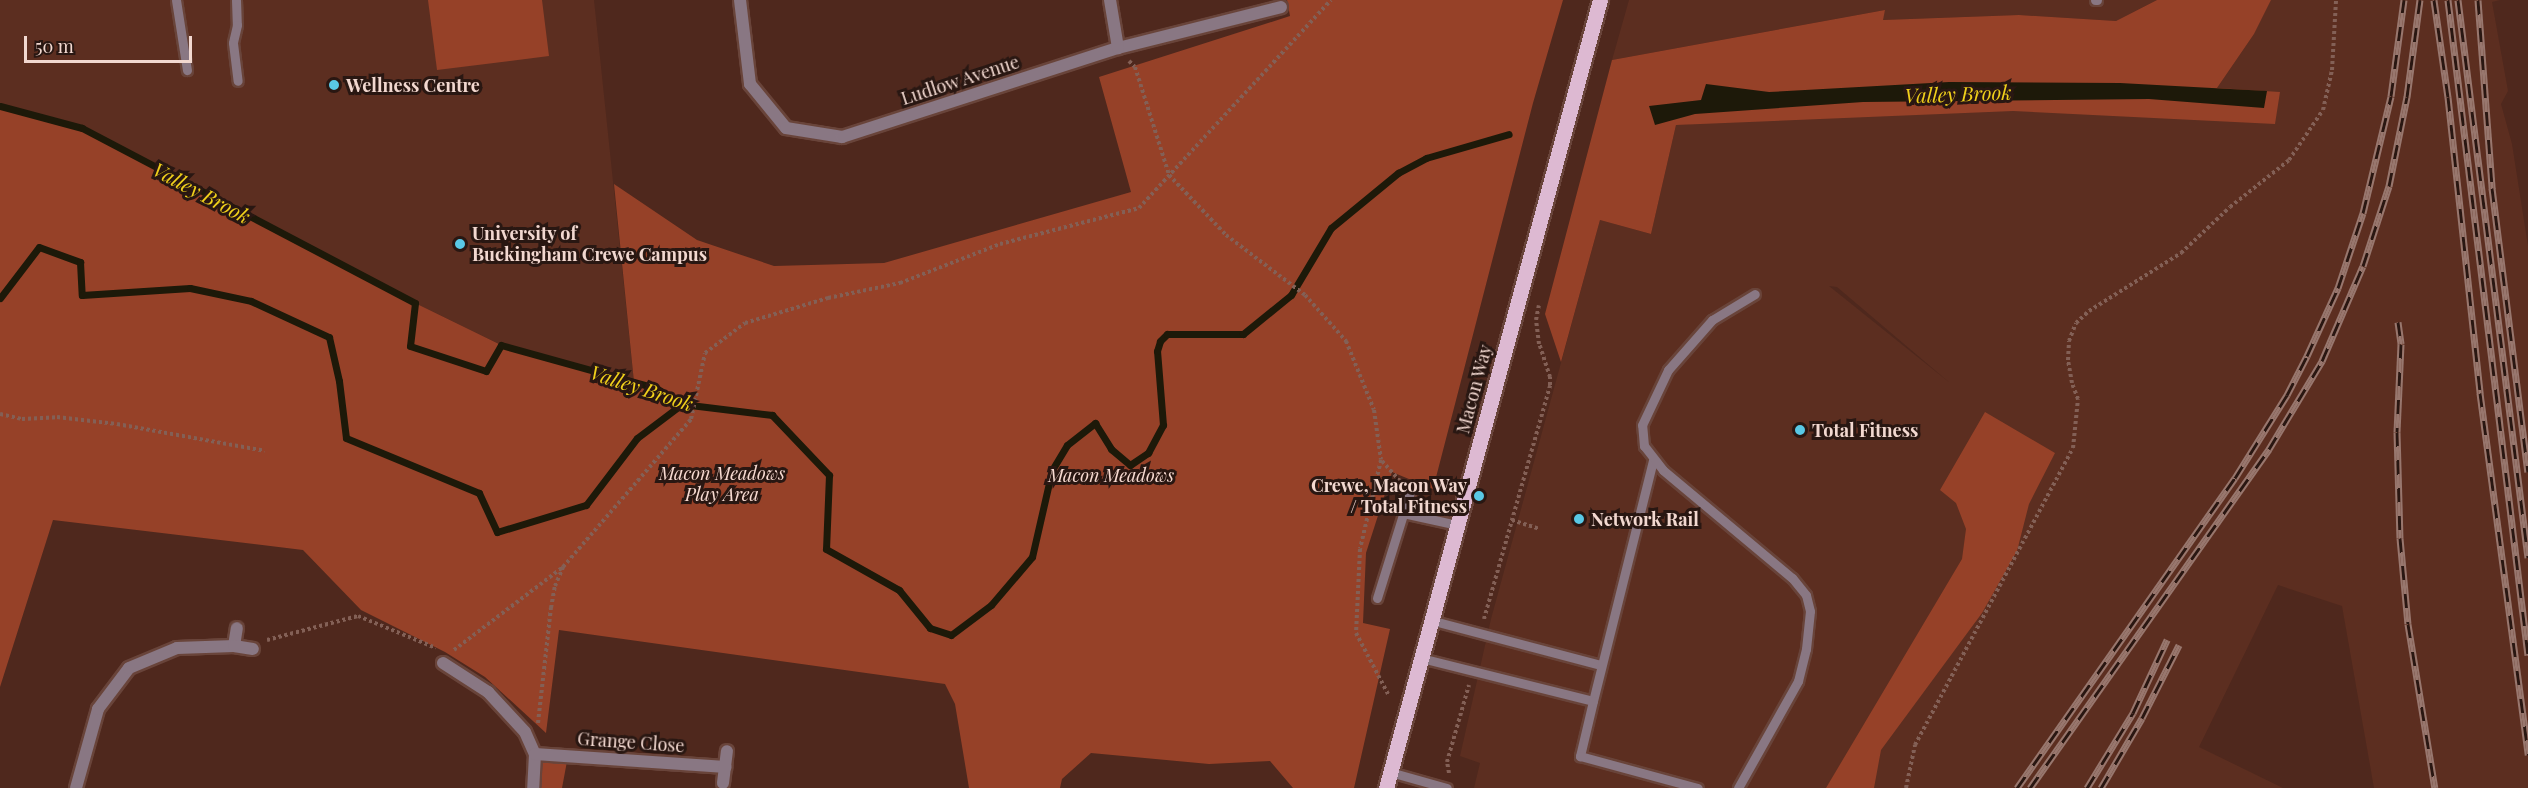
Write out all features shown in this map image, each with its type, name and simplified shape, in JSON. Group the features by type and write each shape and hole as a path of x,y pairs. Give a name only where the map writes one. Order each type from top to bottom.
{"main road":[{"name":"Macon Way","path":"1386,788 1600,0"}],"street":[{"name":"Ludlow Avenue","path":"740,0 750,84 786,128 842,137 1118,48 1281,7"},
{"path":"1110,0 1118,48"},
{"path":"237,628 237,646"},
{"path":"76,788 98,709 129,668 177,648 237,646 254,649"},
{"path":"443,663 488,692 525,732 535,754 533,788"},
{"path":"723,783 727,750"},
{"name":"Grange Close","path":"535,754 726,767"}],"lane":[{"path":"176,0 187,70"},
{"path":"236,0 237,25 233,43 238,81"},
{"path":"1738,788 1798,681 1806,649 1810,611 1806,595 1792,578 1653,460 1644,446 1642,425 1668,370 1712,320 1755,294"},
{"path":"1653,460 1600,665 1580,756 1698,788"},
{"path":"1377,598 1410,492"},
{"path":"1403,513 1457,525"},
{"path":"1430,620 1600,665"},
{"path":"1421,658 1593,701"},
{"path":"1390,772 1448,784"}],"path":[{"path":"237,646 358,616 436,649 452,651 466,644 563,567 691,419 705,353 745,323 828,298 900,283 1000,244 1139,208 1331,0"},
{"path":"1906,788 1915,744 2073,448 2078,399 2068,360 2069,341 2076,323 2089,311 2181,253 2207,227 2295,152 2323,110 2332,70 2336,0"},
{"path":"1118,48 1135,67 1169,175 1226,235 1305,296 1346,341 1374,410 1381,460 1360,549 1356,633 1388,694"},
{"path":"1481,633 1550,385 1550,376 1539,344 1536,320 1540,298"},
{"path":"0,414 22,419 57,417 117,424 265,451"},
{"path":"1381,460 1410,492"},
{"path":"1512,520 1539,529"},
{"path":"535,754 550,608 555,586 563,567"},
{"path":"1448,784 1447,762 1473,671"}],"shaded area":[{"name":"University of Buckingham Crewe Campus","path":"0,0 594,0 634,382 501,345 415,303 82,128 0,106"},
{"path":"1629,0 2157,0 2116,21 2019,15 1882,20 1885,10 1612,60"},
{"path":"2271,0 2500,0 2492,2 2508,91 2501,104 2512,144 2528,246 2528,788 2374,788 2342,606 2278,585 2199,747 2283,788 1474,788 1480,763 1460,756 1491,619 1600,220 1651,234 1676,125 2217,88 2254,34","holes":["1829,286 1837,287 1950,383"]}],"green space":[{"path":"428,0 542,0 549,56 437,70"},
{"name":"Macon Meadows","path":"1287,0 1563,0 1533,103 1433,489 1392,472 1366,553 1363,623 1390,629 1354,788 1293,788 1270,761 1209,764 1091,753 1062,779 1060,788 969,788 955,704 945,684 559,630 546,733 485,677 445,652 361,610 303,550 53,520 0,687 0,106 82,128 415,303 501,345 634,382 614,184 697,240 774,266 884,263 1131,192 1099,77 1290,16"},
{"path":"2157,0 2271,0 2254,34 2217,88 2280,92 2275,124 2013,111 1676,125 1651,234 1600,220 1561,362 1545,314 1612,60 1885,10 1883,20 2019,15 2116,21"},
{"path":"1985,412 2055,453 2029,504 2017,551 1982,613 1881,750 1874,788 1826,788 1962,559 1966,529 1956,503 1940,490"},
{"path":"535,754 568,756 562,788 533,788"}],"water":[{"path":"1949,82 2120,83 2267,91 2264,108 2149,99 1863,102 1695,114 1655,125 1649,106 1701,100 1706,84 1769,92"}],"waterway":[{"name":"Valley Brook","path":"0,106 82,128 415,303 410,346 486,371 501,345 656,388 682,404 772,415 829,475 826,549 899,590 930,628 951,635 991,605 1032,557 1052,470 1067,445 1095,423 1111,449 1130,465 1148,453 1163,425 1157,351 1160,341 1167,334 1243,334 1291,295 1331,228 1398,173 1426,158 1509,134"},
{"path":"0,298 39,247 80,262 82,295 190,288 251,301 329,337 339,381 346,438 479,493 497,532 586,505 637,438 682,404"}],"railway":[{"path":"2017,788 2235,478 2287,395 2307,356 2338,288 2363,213 2391,96 2404,0"},
{"path":"2030,788 2269,449 2322,361 2363,266 2389,186 2407,97 2420,0"},
{"path":"2434,0 2448,97 2480,393 2528,755"},
{"path":"2448,0 2528,655"},
{"path":"2458,0 2528,558"},
{"path":"2478,0 2492,188 2528,472"},
{"path":"2398,322 2401,344 2397,432 2400,538 2408,624 2435,788"},
{"path":"2087,788 2133,713 2167,640"},
{"path":"2101,788 2142,718 2179,645"}],"place":[{"name":"Wellness Centre","path":"334,85"},
{"name":"University of Buckingham Crewe Campus","path":"460,244"},
{"name":"Total Fitness","path":"1800,430"},
{"name":"Crewe, Macon Way / Total Fitness","path":"1479,496"},
{"name":"Network Rail","path":"1579,519"}],"park label":[{"name":"Macon Meadows Play Area","path":"722,484"}]}
